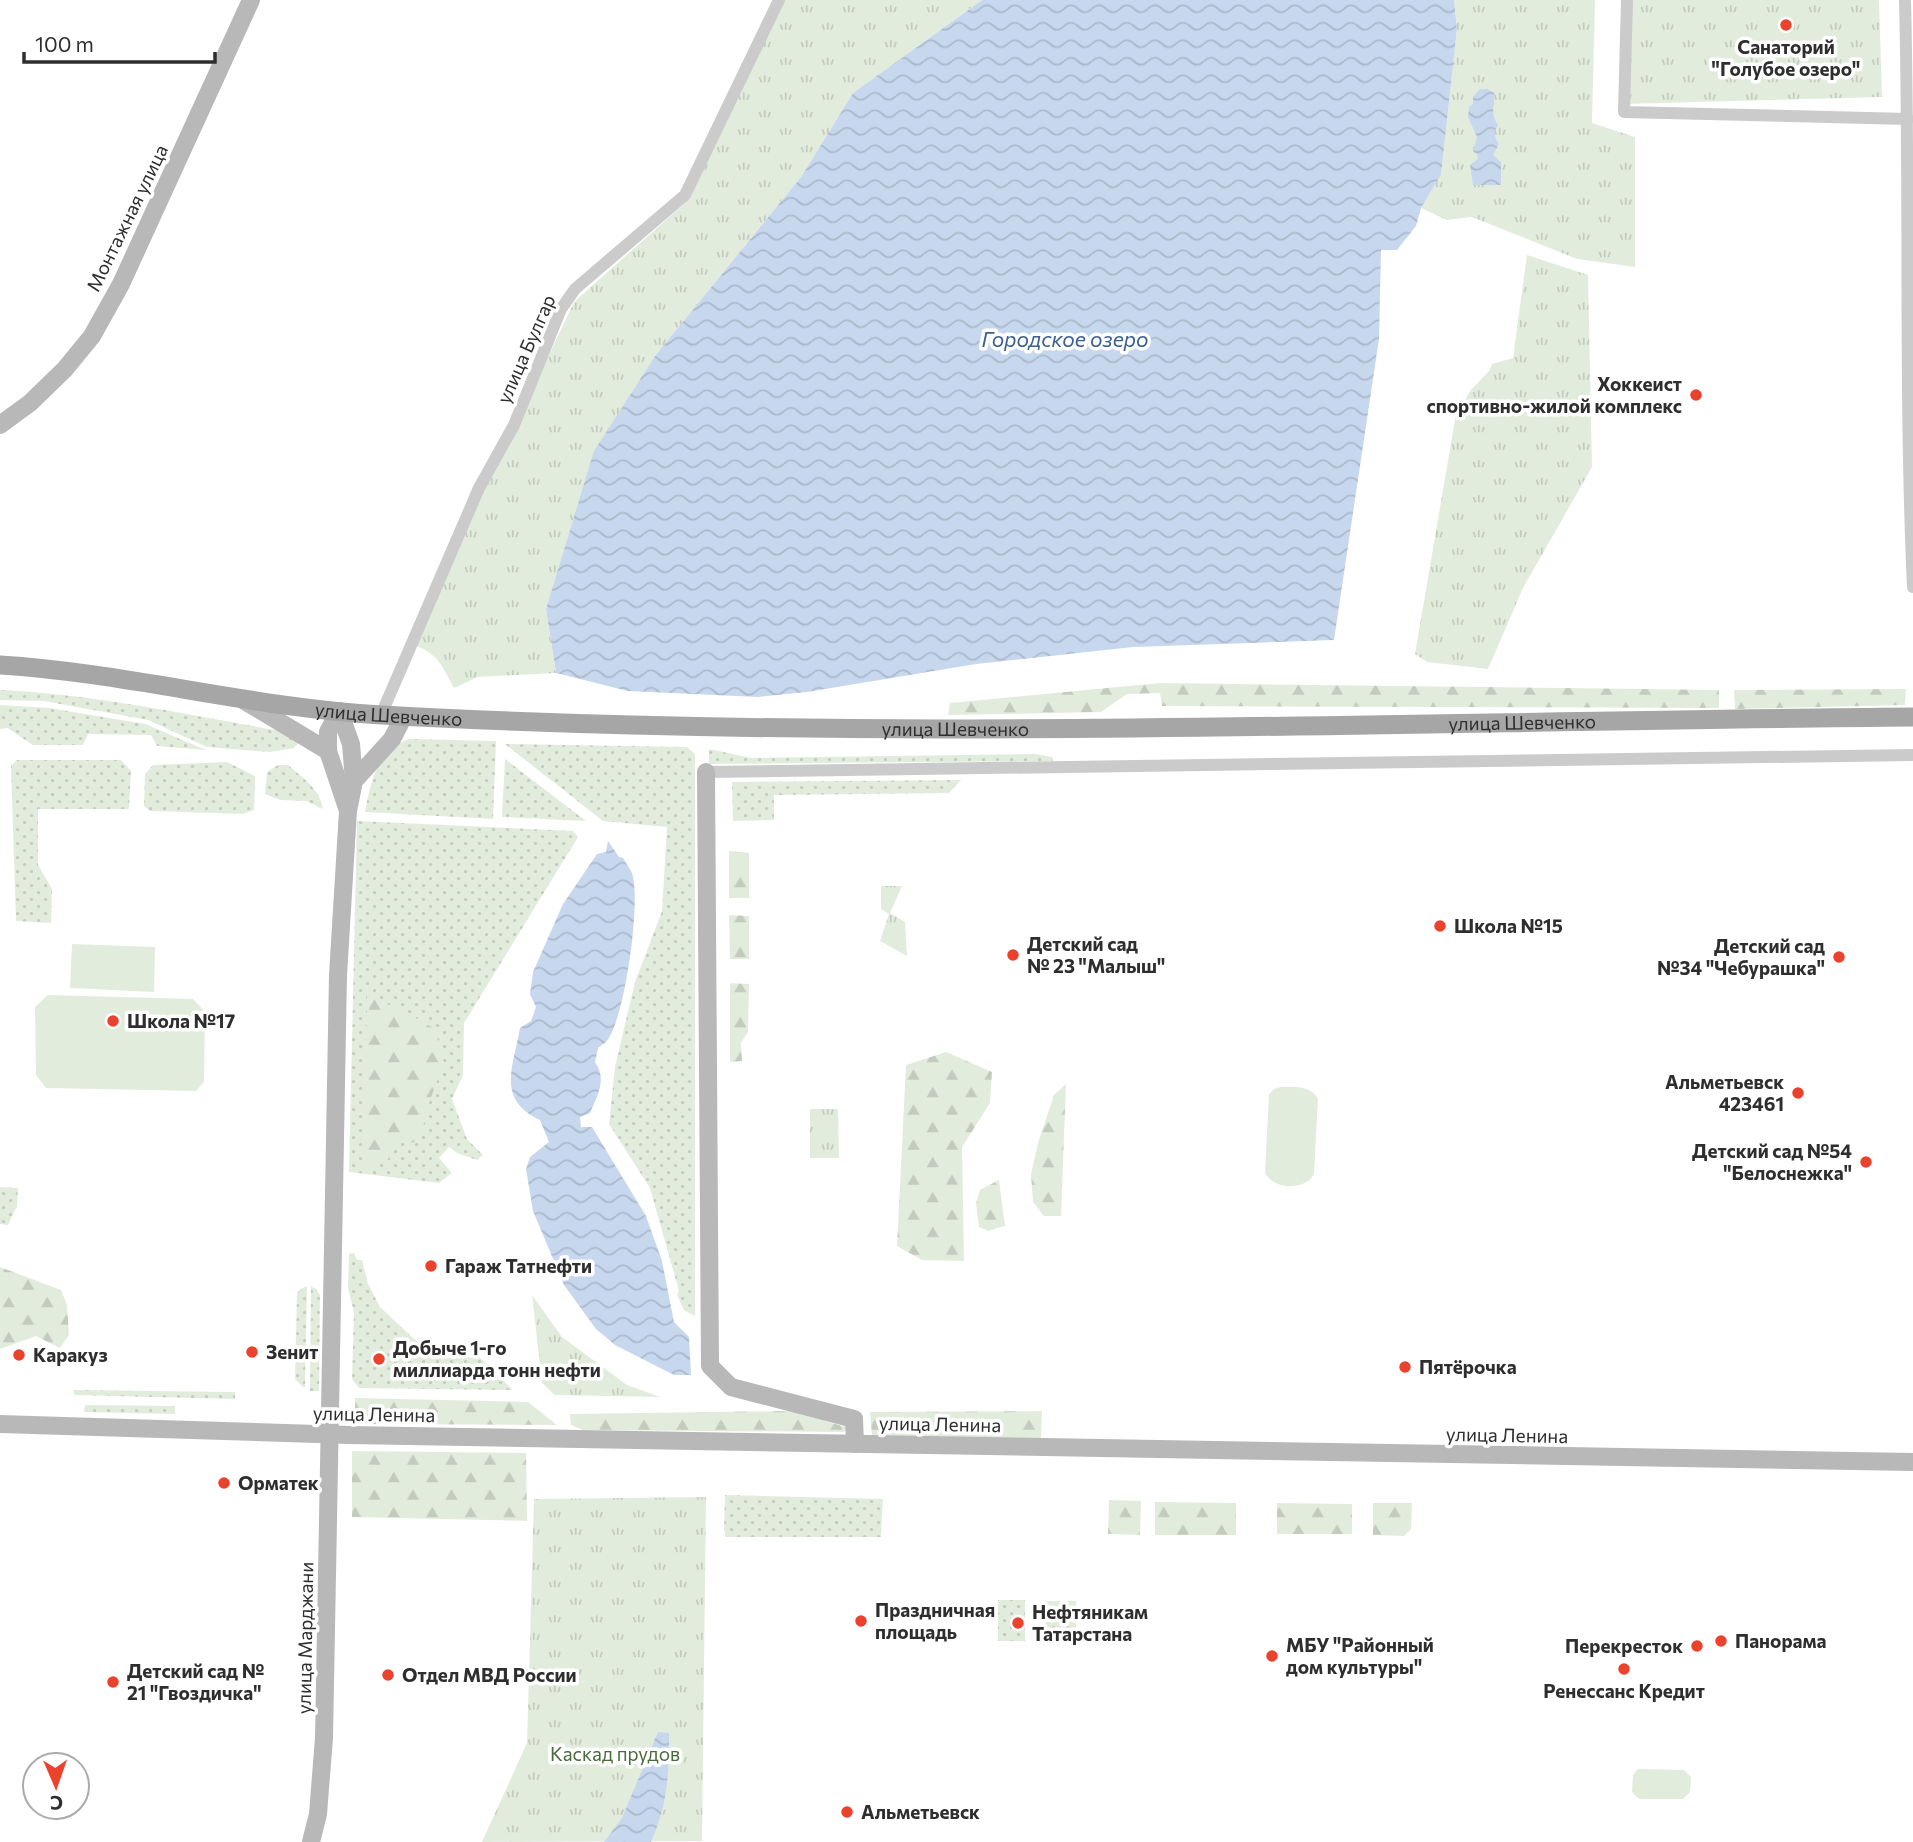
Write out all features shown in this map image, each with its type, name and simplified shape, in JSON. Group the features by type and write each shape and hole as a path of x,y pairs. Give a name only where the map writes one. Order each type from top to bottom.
{"main road":[{"name":"улица Шевченко","path":"0,665 57,669 381,715 705,727 932,730 1913,717"}],"street":[{"name":"Монтажная улица","path":"0,425 30,403 65,369 92,336 121,284 251,0"},
{"name":"улица Булгар","path":"381,715 480,488 514,425 561,309 575,289 685,195 779,0"},
{"path":"1627,0 1624,112 1908,119"},
{"path":"1905,0 1908,119 1908,480 1913,587"},
{"path":"237,696 328,751"},
{"path":"339,711 328,732 328,751 348,811"},
{"path":"339,711 351,744 354,781 348,811"},
{"path":"354,781 392,739 404,716"},
{"path":"855,1444 854,1419 731,1388 710,1366 706,772 1913,755"},
{"name":"улица Марджани","path":"311,1842 318,1814 324,1738 338,975 348,811"},
{"name":"улица Ленина","path":"0,1424 329,1434 1913,1462"},
{"name":"улица Ленина","path":"1880,1461 1913,1471"}],"green space":[{"path":"784,0 982,0 853,93 801,177 655,356 595,451 546,609 556,673 478,677 454,688 435,658 417,646 476,504 574,302 686,202"},
{"path":"1454,0 1595,0 1592,123 1635,137 1635,267 1577,259 1472,217 1447,220 1421,208 1441,175 1457,29"},
{"path":"1627,0 1879,0 1882,97 1625,104"},
{"path":"1527,255 1588,275 1592,467 1523,588 1488,669 1427,662 1415,654 1456,414 1492,364 1513,358"},
{"path":"1160,683 1719,690 1719,708 1162,706 1160,693 1127,694 1101,712 948,715 950,703"},
{"path":"1906,689 1905,705 1735,709 1734,690"},
{"path":"0,690 103,700 172,711 275,730 293,736 298,743 294,748 270,752 207,747 148,720 44,701 0,700"},
{"path":"0,705 49,708 145,724 206,750 157,746 151,735 88,734 83,745 33,745 7,728 0,729"},
{"path":"409,739 496,741 493,819 365,812 382,758 394,746"},
{"path":"505,744 687,747 695,754 695,1316 684,1310 677,1295 679,1291 650,1188 609,1124 615,1067 635,982 662,911 667,827 603,821"},
{"path":"709,749 751,758 1036,754 1052,757 1053,761 709,764"},
{"path":"505,759 586,821 502,817"},
{"path":"17,760 121,760 131,771 129,809 38,809 38,865 52,889 51,923 16,921 11,766"},
{"path":"227,762 255,776 254,810 243,814 150,811 144,806 145,774 153,765"},
{"path":"278,765 288,765 304,779 318,795 323,809 306,801 280,800 265,794 267,772"},
{"path":"961,780 949,793 774,795 774,820 733,821 732,782"},
{"path":"357,821 573,831 578,837 464,1023 463,1075 452,1099 467,1139 483,1155 477,1160 449,1147 439,1158 452,1173 439,1183 349,1172"},
{"path":"729,851 749,853 749,898 729,898"},
{"path":"881,886 902,886 890,913 905,922 907,956 880,941 889,914 881,909"},
{"path":"729,915 749,916 749,959 730,959"},
{"path":"72,944 155,947 154,992 70,988"},
{"path":"730,983 749,984 748,1032 741,1043 742,1061 730,1062"},
{"path":"48,995 193,999 205,1012 204,1082 196,1091 46,1088 36,1075 35,1007"},
{"path":"367,996 404,1011 435,1029 444,1063 430,1100 419,1142 397,1143 388,1159 365,1168"},
{"path":"946,1052 992,1072 990,1103 962,1147 964,1261 922,1260 897,1246 906,1065"},
{"path":"1066,1084 1061,1216 1044,1216 1033,1202 1031,1174 1054,1095"},
{"path":"1281,1087 1306,1089 1318,1098 1314,1174 1310,1180 1297,1186 1275,1183 1265,1173 1269,1094"},
{"path":"810,1109 838,1109 839,1158 810,1158"},
{"path":"999,1180 1005,1226 988,1231 979,1227 976,1203 980,1190"},
{"path":"0,1187 18,1188 17,1206 8,1225 0,1224"},
{"path":"354,1253 357,1260 362,1260 368,1284 380,1307 434,1358 479,1357 513,1390 359,1388 352,1379 354,1313 348,1288 349,1254"},
{"path":"0,1267 61,1290 67,1305 69,1335 60,1348 36,1336 0,1349"},
{"path":"307,1286 303,1387 295,1379 297,1294"},
{"path":"311,1286 320,1295 319,1391 310,1391"},
{"path":"532,1295 562,1337 627,1385 660,1397 555,1395 542,1383"},
{"path":"74,1390 235,1392 235,1399 74,1395"},
{"path":"355,1398 528,1402 557,1425 355,1424"},
{"path":"85,1405 175,1406 175,1414 84,1412"},
{"path":"790,1411 846,1427 845,1432 583,1430 571,1425 570,1414"},
{"path":"1042,1411 1041,1438 872,1436 870,1412"},
{"path":"352,1451 526,1453 527,1521 352,1517"},
{"path":"725,1495 883,1499 881,1537 726,1537"},
{"name":"Каскад прудов","path":"706,1497 702,1841 482,1842 527,1743 534,1499"},
{"path":"1109,1500 1141,1501 1140,1535 1108,1534"},
{"path":"1155,1502 1236,1503 1236,1535 1155,1535"},
{"path":"1277,1503 1352,1504 1352,1534 1277,1534"},
{"path":"1373,1503 1412,1503 1411,1529 1404,1536 1373,1535"},
{"path":"998,1600 1025,1600 1025,1641 998,1641"},
{"path":"1045,1601 1076,1601 1076,1642 1045,1642"},
{"path":"1638,1769 1684,1770 1691,1777 1690,1792 1683,1799 1639,1799 1632,1792 1633,1775"}],"water":[{"name":"Городское озеро","path":"982,0 1454,0 1457,29 1441,175 1421,208 1416,226 1397,250 1381,250 1379,339 1334,640 1133,647 976,664 807,692 758,697 628,691 556,673 546,609 594,451 655,356 801,177 853,93"},
{"path":"1480,89 1488,89 1494,93 1493,112 1498,125 1495,134 1499,144 1493,155 1501,162 1501,185 1473,185 1470,165 1478,159 1473,151 1477,137 1468,117 1473,97"},
{"path":"608,841 619,857 623,858 632,874 635,892 633,936 619,1011 613,1030 606,1042 598,1048 595,1062 599,1068 600,1087 590,1113 580,1117 581,1127 592,1127 646,1216 662,1261 674,1322 689,1337 691,1375 674,1375 615,1345 596,1329 564,1285 533,1211 526,1169 530,1157 549,1142 540,1120 526,1112 512,1092 512,1069 520,1028 531,1021 536,1007 530,994 533,972 563,904 597,854 606,852"},
{"path":"658,1732 669,1733 668,1775 661,1814 651,1842 604,1842 622,1818"}],"place":[{"name":"Санаторий \"Голубое озеро\"","path":"1786,25"},
{"name":"Хоккеист спортивно-жилой комплекс","path":"1696,395"},
{"name":"Школа №15","path":"1440,926"},
{"name":"Детский сад № 23 \"Малыш\"","path":"1013,955"},
{"name":"Детский сад №34 \"Чебурашка\"","path":"1839,957"},
{"name":"Школа №17","path":"113,1021"},
{"name":"Альметьевск 423461","path":"1798,1093"},
{"name":"Детский сад №54 \"Белоснежка\"","path":"1866,1162"},
{"name":"Гараж Татнефти","path":"431,1266"},
{"name":"Зенит","path":"252,1352"},
{"name":"Каракуз","path":"19,1355"},
{"name":"Добыче 1-го миллиарда тонн нефти","path":"379,1359"},
{"name":"Пятёрочка","path":"1405,1367"},
{"name":"Орматек","path":"224,1483"},
{"name":"Праздничная площадь","path":"861,1621"},
{"name":"Нефтяникам Татарстана","path":"1018,1623"},
{"name":"Панорама","path":"1721,1641"},
{"name":"Перекресток","path":"1697,1646"},
{"name":"МБУ \"Районный дом культуры\"","path":"1272,1656"},
{"name":"Ренессанс Кредит","path":"1624,1669"},
{"name":"Отдел МВД России","path":"388,1675"},
{"name":"Детский сад № 21 \"Гвоздичка\"","path":"113,1682"},
{"name":"Альметьевск","path":"847,1812"}]}
